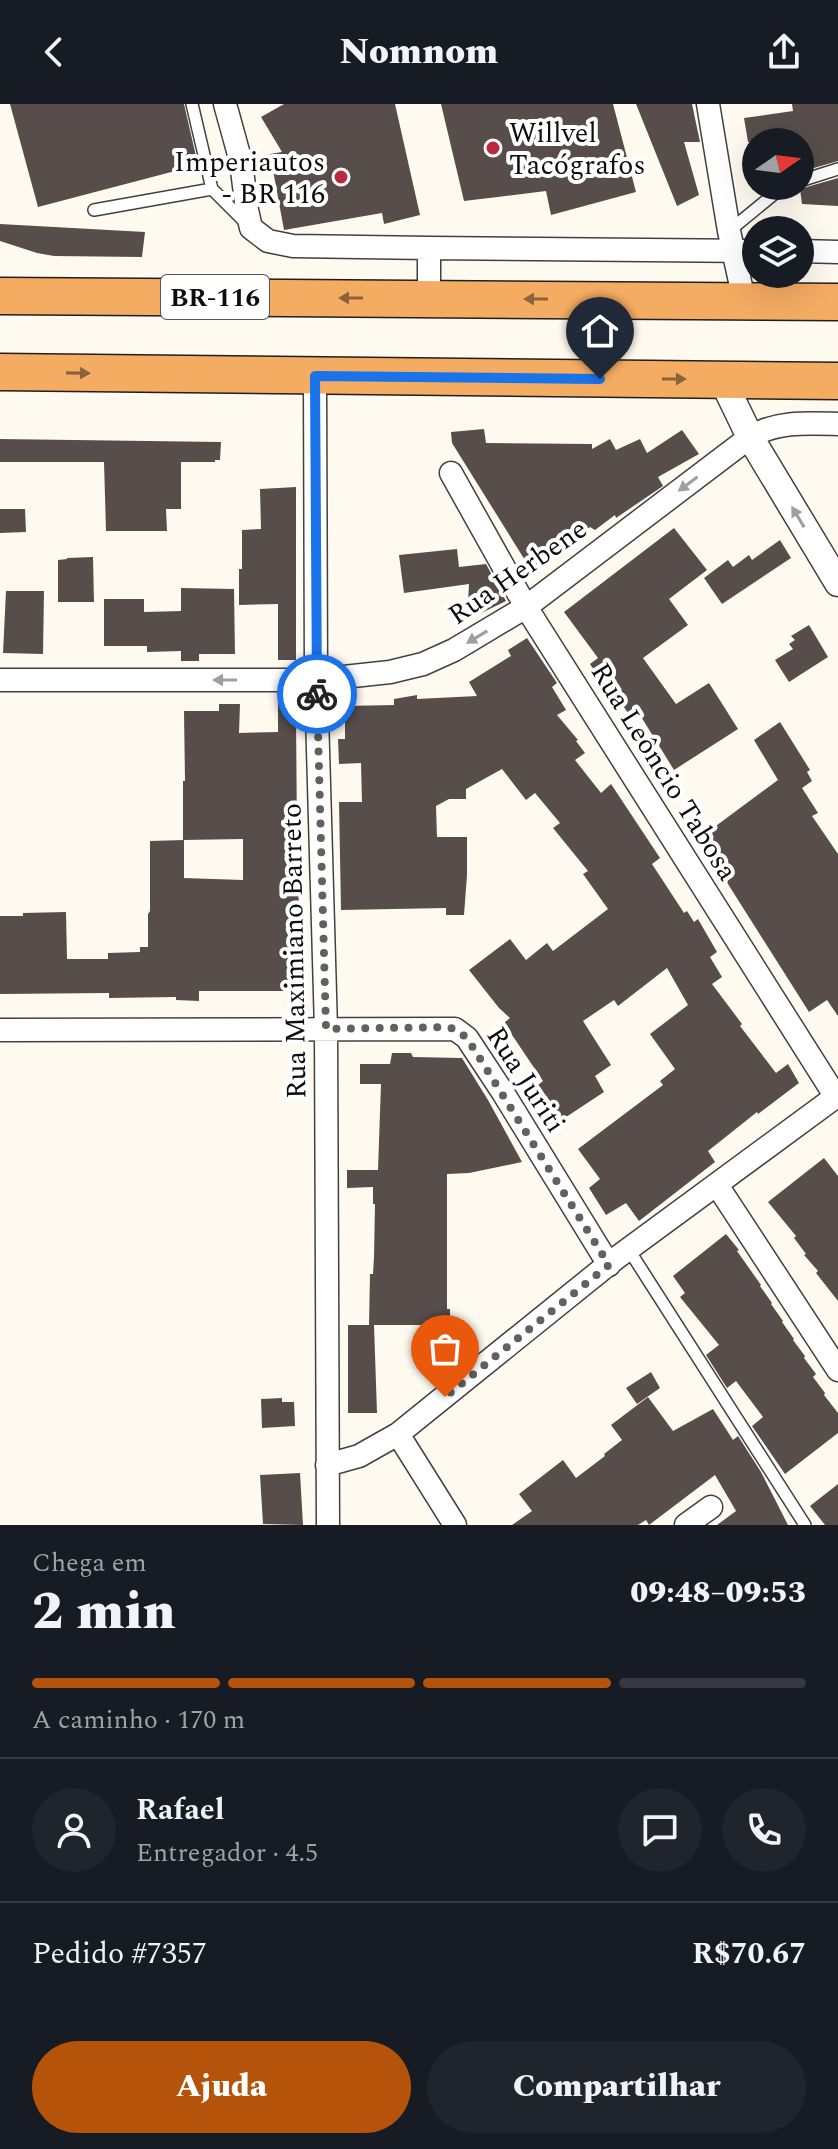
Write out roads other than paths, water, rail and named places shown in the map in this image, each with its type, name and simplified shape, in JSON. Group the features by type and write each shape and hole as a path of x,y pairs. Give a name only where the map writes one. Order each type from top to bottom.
{"highway":[{"name":"BR-116","path":"0,296 838,302"},
{"path":"0,372 838,381"}],"street":[{"path":"225,104 241,162 251,228 268,241 293,246 429,248 740,244"},
{"path":"708,104 740,244 744,300"},
{"path":"429,248 429,298"},
{"path":"814,251 838,252"},
{"name":"Rua Maximiano Barreto","path":"315,376 316,680 326,1029 328,1525"},
{"path":"722,379 750,437 838,583"},
{"name":"Rua Herbene","path":"0,680 316,680 390,672 423,664 454,650 526,607 764,428 805,423 838,424"},
{"name":"Rua Leôncio Tabosa","path":"451,473 526,607 837,1096"},
{"name":"Rua Juriti","path":"0,1030 455,1029 467,1038 609,1265"},
{"path":"327,1465 359,1456 398,1434 609,1265 837,1096"},
{"path":"717,1185 838,1370"},
{"path":"398,1434 455,1525"},
{"path":"686,1525 711,1507"}],"lane":[{"path":"192,104 212,189 251,228"},
{"path":"814,177 838,169"},
{"path":"94,210 212,189"},
{"path":"740,244 772,200"},
{"path":"629,1250 805,1525"}],"place":[{"name":"Willvel Tacógrafos","path":"493,148"},
{"name":"Imperiautos - BR 116","path":"341,177"}]}
